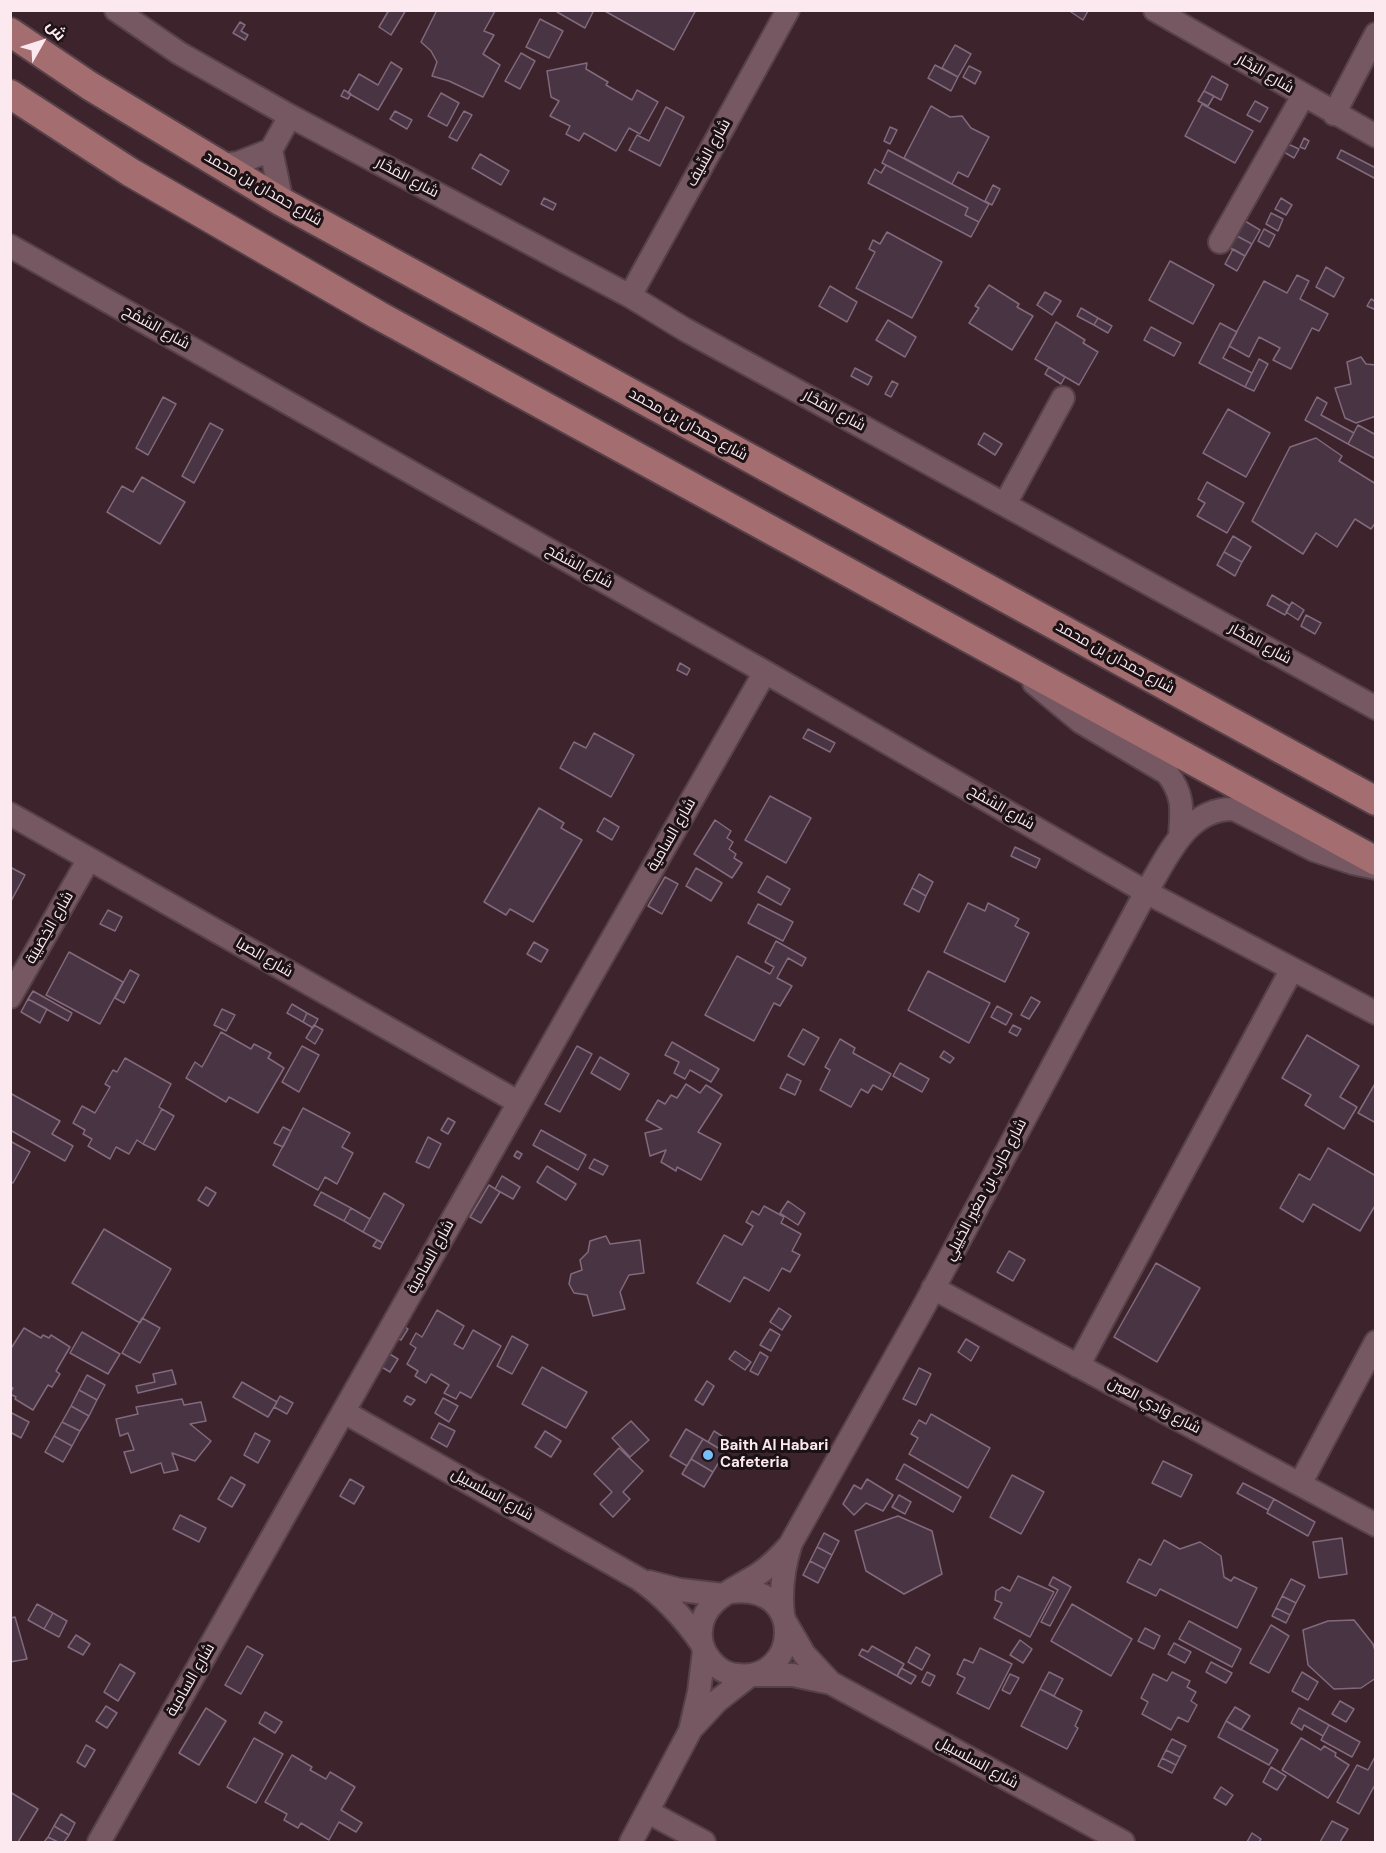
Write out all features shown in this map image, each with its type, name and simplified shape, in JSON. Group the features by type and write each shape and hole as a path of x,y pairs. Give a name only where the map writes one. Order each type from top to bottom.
{"main road":[{"name":"شارع حمدان بن محمد","path":"10,32 90,86 282,202 1376,801"},
{"path":"10,94 130,172 378,315 1376,861"}],"street":[{"name":"شارع المَحَّار","path":"116,10 179,53 290,116 630,296 684,329 1376,708"},
{"name":"شارع السِّيف","path":"630,296 788,10"},
{"name":"شارع البَحَّار","path":"1155,10 1376,136"},
{"path":"1334,114 1376,34"},
{"path":"1220,242 1303,96"},
{"path":"221,165 238,163 271,150 290,116"},
{"path":"271,150 282,202"},
{"name":"شارع السَّمْح","path":"10,246 765,672 1146,892 1376,1012"},
{"path":"1005,504 1063,398"},
{"name":"شارع حارب بن مغير الخييلي","path":"1009,660 1082,722 1167,773 1177,785 1182,800 1180,836"},
{"name":"شارع السامية","path":"99,1842 518,1102 765,672"},
{"name":"شارع حارب بن مغير الخييلي","path":"784,1618 781,1597 782,1579 791,1544 933,1288 1146,892 1180,836 1207,813 1220,809 1234,809 1314,850 1376,868"},
{"name":"شارع الصبا","path":"10,814 518,1102"},
{"name":"شارع الخِصَيبَة","path":"10,997 89,859"},
{"path":"1078,1366 1292,969"},
{"name":"شارع وَادِي العين","path":"933,1288 1376,1525"},
{"path":"1300,1484 1376,1342"},
{"name":"شارع السلسبيل","path":"344,1412 639,1579 658,1592 674,1608 703,1648"},
{"name":"شارع حارب بن مغير الخييلي","path":"726,1593 763,1571 791,1544"},
{"name":"شارع السلسبيل","path":"639,1579 680,1590 726,1593"},
{"path":"631,1842 690,1731 699,1692 703,1648 702,1621 714,1602 726,1593 746,1590 760,1593 774,1602 784,1618 787,1634 784,1648 777,1660 767,1669 751,1675 717,1701 690,1731"},
{"name":"شارع السلسبيل","path":"784,1618 804,1654 831,1683"},
{"path":"703,1648 712,1662 722,1671 735,1675 751,1675"},
{"name":"شارع السلسبيل","path":"751,1675 793,1675 831,1683 1123,1842"},
{"path":"648,1812 704,1842"}],"building":[{"path":"389,10 406,10 391,35 379,27"},
{"path":"437,10 495,11 484,31 494,35 483,54 500,65 483,97 449,81 432,76 437,62 431,51 421,42"},
{"path":"558,10 594,10 585,28 557,12"},
{"path":"603,10 696,10 674,50"},
{"path":"1068,10 1087,10 1088,11 1083,20"},
{"path":"540,19 563,31 549,58 526,47"},
{"path":"240,22 245,25 241,31 248,35 245,40 233,33"},
{"path":"955,45 971,54 958,77 942,68"},
{"path":"521,53 535,61 520,89 505,81"},
{"path":"391,62 402,69 378,110 348,93 359,74 378,85"},
{"path":"587,63 586,69 608,82 606,85 632,100 637,90 658,102 640,134 629,128 616,151 584,133 579,141 566,134 570,126 550,116 559,101 551,97 547,71"},
{"path":"935,65 958,77 951,91 928,78"},
{"path":"969,66 981,72 975,84 963,77"},
{"path":"1212,76 1228,85 1221,100 1204,91"},
{"path":"344,90 351,94 348,99 341,96"},
{"path":"1204,91 1214,96 1208,106 1198,101"},
{"path":"441,93 459,103 447,126 428,116"},
{"path":"1255,101 1268,108 1260,122 1247,115"},
{"path":"1202,104 1253,131 1235,163 1185,136"},
{"path":"931,106 950,117 962,116 971,128 989,137 968,177 958,172 952,184 904,158"},
{"path":"666,107 684,117 660,166 629,150 637,135 649,141"},
{"path":"395,111 412,120 407,129 390,119"},
{"path":"464,111 472,115 457,141 449,137"},
{"path":"890,127 897,130 890,144 884,141"},
{"path":"1304,138 1309,141 1305,149 1300,147"},
{"path":"1288,144 1299,149 1294,158 1284,152"},
{"path":"888,150 989,204 979,222 965,215 968,208 882,163"},
{"path":"1341,150 1376,168 1376,179 1337,158"},
{"path":"480,154 509,171 501,185 472,168"},
{"path":"886,165 968,208 965,215 979,222 971,237 868,183 875,169 881,173"},
{"path":"993,185 1000,189 992,205 985,201"},
{"path":"544,198 556,204 553,210 541,204"},
{"path":"1281,198 1292,205 1286,215 1275,209"},
{"path":"1271,213 1283,219 1278,231 1266,224"},
{"path":"1245,221 1260,230 1252,244 1237,236"},
{"path":"1264,229 1275,235 1269,247 1258,241"},
{"path":"887,232 942,262 912,318 856,288 875,252 869,249 873,240 880,244"},
{"path":"1237,236 1252,244 1245,256 1230,248"},
{"path":"1233,249 1245,256 1237,271 1225,264"},
{"path":"1170,261 1214,285 1193,324 1149,300"},
{"path":"1326,267 1344,278 1334,297 1316,287"},
{"path":"1297,275 1309,281 1300,299 1328,314 1319,331 1312,328 1291,369 1273,360 1280,348 1259,337 1249,357 1229,346 1264,281 1287,293"},
{"path":"989,285 1019,304 1017,307 1033,316 1012,350 969,323 979,308 975,306"},
{"path":"830,286 857,302 847,322 819,306"},
{"path":"1045,292 1061,301 1052,315 1037,305"},
{"path":"1371,299 1376,302 1376,310 1367,306"},
{"path":"1081,308 1098,318 1094,325 1077,316"},
{"path":"1098,318 1112,326 1108,333 1094,325"},
{"path":"888,320 916,337 905,357 876,340"},
{"path":"1056,322 1085,340 1083,343 1098,352 1079,385 1035,359"},
{"path":"1220,323 1237,332 1223,358 1252,373 1245,387 1199,363"},
{"path":"1151,327 1181,343 1174,356 1144,340"},
{"path":"1361,357 1366,364 1376,365 1376,416 1356,423 1345,418 1335,388 1351,384 1347,362"},
{"path":"1259,359 1268,364 1254,391 1245,387"},
{"path":"1049,367 1065,377 1061,384 1045,374"},
{"path":"855,368 872,377 868,385 851,376"},
{"path":"892,381 898,384 891,397 885,394"},
{"path":"163,397 176,404 148,455 136,448"},
{"path":"1317,397 1327,403 1321,415 1354,433 1348,444 1305,420"},
{"path":"1228,409 1270,433 1246,477 1203,453"},
{"path":"210,423 223,430 194,483 182,476"},
{"path":"1358,425 1376,435 1376,459 1348,444"},
{"path":"984,433 1002,444 995,455 978,444"},
{"path":"1316,438 1342,456 1339,461 1376,484 1376,522 1371,529 1355,519 1337,547 1316,533 1303,554 1252,521 1290,447"},
{"path":"142,477 185,502 160,544 107,512 122,486 133,492"},
{"path":"1207,482 1244,503 1227,533 1197,516 1205,503 1198,499"},
{"path":"1233,536 1251,547 1242,562 1224,552"},
{"path":"1224,552 1242,562 1235,576 1217,565"},
{"path":"1272,595 1290,606 1285,615 1267,605"},
{"path":"1292,602 1304,610 1298,620 1286,612"},
{"path":"1306,615 1321,623 1315,634 1301,626"},
{"path":"680,663 690,669 687,675 677,670"},
{"path":"808,729 835,743 830,752 803,738"},
{"path":"594,733 634,755 611,797 560,768 574,742 586,748"},
{"path":"770,796 811,818 786,863 745,840"},
{"path":"539,808 564,823 561,828 582,840 533,922 510,909 506,915 484,902"},
{"path":"604,818 619,827 612,840 597,831"},
{"path":"715,820 731,831 727,838 733,842 729,849 736,854 734,858 742,863 732,878 694,854"},
{"path":"1015,847 1040,859 1036,868 1011,856"},
{"path":"10,867 25,875 10,903"},
{"path":"696,868 722,883 711,901 686,886"},
{"path":"919,874 933,882 926,896 912,888"},
{"path":"767,876 790,889 781,905 758,892"},
{"path":"665,877 678,884 662,914 648,906"},
{"path":"912,888 926,896 919,912 904,904"},
{"path":"968,903 985,911 988,903 1019,919 1015,926 1029,933 1005,982 944,952"},
{"path":"758,904 793,922 783,941 748,923"},
{"path":"108,910 122,917 115,931 100,924"},
{"path":"776,941 806,958 802,966 788,958 777,978 792,986 780,1006 774,1003 754,1041 705,1015 737,956 770,974 774,967 765,962"},
{"path":"534,942 548,950 541,962 527,954"},
{"path":"69,952 123,982 100,1024 46,995"},
{"path":"130,970 139,975 124,1003 115,998"},
{"path":"928,971 990,1003 969,1043 908,1010"},
{"path":"33,991 72,1013 68,1021 28,999"},
{"path":"1031,997 1040,1002 1029,1019 1021,1015"},
{"path":"28,999 47,1009 40,1023 21,1012"},
{"path":"292,1004 307,1013 303,1022 287,1013"},
{"path":"997,1006 1012,1014 1006,1025 991,1017"},
{"path":"222,1009 235,1015 226,1031 214,1025"},
{"path":"307,1013 318,1019 313,1028 303,1022"},
{"path":"314,1025 323,1030 315,1044 306,1038"},
{"path":"1013,1025 1021,1029 1017,1036 1009,1032"},
{"path":"803,1029 819,1038 804,1065 788,1056"},
{"path":"221,1032 251,1049 254,1044 271,1053 268,1058 284,1068 258,1113 229,1097 226,1102 186,1078 195,1062 202,1067"},
{"path":"1307,1035 1359,1066 1340,1097 1357,1107 1344,1129 1305,1105 1311,1095 1282,1078"},
{"path":"840,1039 855,1048 853,1053 891,1074 882,1090 873,1085 868,1093 861,1089 851,1107 820,1090 830,1070 825,1067"},
{"path":"672,1042 719,1069 711,1082 690,1070 685,1079 674,1073 679,1062 665,1055"},
{"path":"302,1046 319,1055 299,1092 282,1082"},
{"path":"577,1046 592,1054 560,1112 545,1104"},
{"path":"944,1051 954,1058 950,1063 940,1057"},
{"path":"600,1057 629,1074 620,1090 591,1073"},
{"path":"125,1058 171,1084 159,1107 162,1109 143,1144 137,1140 129,1154 116,1147 110,1159 88,1146 92,1139 83,1134 85,1130 73,1123 82,1106 95,1113 110,1087 105,1084 113,1070 117,1072"},
{"path":"900,1063 929,1079 922,1092 893,1076"},
{"path":"787,1074 801,1081 795,1095 780,1088"},
{"path":"1376,1082 1376,1123 1358,1113"},
{"path":"686,1084 700,1093 706,1085 722,1095 698,1132 721,1144 701,1180 677,1167 676,1171 661,1162 666,1150 650,1156 645,1133 662,1129 646,1120 658,1100 665,1104 671,1095 677,1098"},
{"path":"10,1093 60,1121 52,1134 73,1146 65,1161 10,1130"},
{"path":"303,1108 350,1133 342,1147 353,1153 337,1184 325,1177 318,1190 273,1165"},
{"path":"162,1109 174,1116 155,1150 143,1144"},
{"path":"448,1118 455,1122 448,1134 441,1130"},
{"path":"283,1127 291,1131 283,1147 274,1143"},
{"path":"541,1130 586,1155 578,1170 533,1145"},
{"path":"428,1137 441,1144 429,1168 416,1162"},
{"path":"10,1141 30,1152 13,1183 10,1182"},
{"path":"1328,1148 1376,1176 1376,1204 1360,1231 1313,1204 1303,1222 1280,1208 1299,1174 1310,1180"},
{"path":"517,1151 522,1154 519,1159 514,1156"},
{"path":"594,1159 608,1166 603,1175 589,1168"},
{"path":"547,1166 576,1184 566,1200 537,1182"},
{"path":"502,1176 520,1187 513,1199 495,1189"},
{"path":"489,1185 500,1192 481,1223 470,1217"},
{"path":"206,1187 216,1193 208,1206 198,1200"},
{"path":"321,1192 351,1208 344,1221 314,1205"},
{"path":"384,1193 404,1205 383,1243 363,1232"},
{"path":"788,1201 805,1213 798,1225 780,1213"},
{"path":"764,1206 784,1217 781,1223 801,1234 792,1251 800,1255 790,1272 782,1268 769,1291 744,1277 730,1302 697,1283 724,1235 742,1245 753,1226 746,1222 752,1211 759,1215"},
{"path":"351,1208 370,1219 363,1232 344,1221"},
{"path":"104,1229 171,1269 140,1323 72,1283"},
{"path":"606,1236 610,1244 640,1240 644,1273 629,1275 620,1292 625,1309 593,1316 587,1295 574,1293 569,1284 571,1274 582,1270 580,1260 588,1252 590,1241"},
{"path":"377,1240 383,1243 380,1249 373,1246"},
{"path":"1009,1251 1025,1260 1013,1281 997,1272"},
{"path":"1156,1263 1200,1288 1157,1362 1114,1337"},
{"path":"779,1308 791,1316 782,1330 770,1322"},
{"path":"437,1310 464,1326 454,1344 463,1349 473,1330 501,1346 471,1398 460,1392 456,1399 444,1393 449,1385 431,1374 426,1383 415,1376 418,1371 407,1364 416,1348 410,1344 416,1333 422,1337"},
{"path":"142,1318 160,1328 140,1363 122,1353"},
{"path":"399,1323 408,1329 401,1340 392,1335"},
{"path":"24,1328 41,1338 43,1335 49,1338 51,1335 70,1347 56,1371 60,1374 52,1387 48,1385 33,1410 10,1394 13,1388 10,1386 10,1350"},
{"path":"770,1329 780,1335 771,1351 760,1345"},
{"path":"82,1332 120,1354 108,1374 70,1353"},
{"path":"512,1336 528,1345 512,1374 497,1366"},
{"path":"966,1339 979,1347 971,1361 958,1352"},
{"path":"383,1350 398,1359 390,1372 375,1363"},
{"path":"735,1351 751,1362 745,1370 729,1359"},
{"path":"760,1352 768,1357 758,1375 750,1371"},
{"path":"542,1367 587,1392 566,1428 522,1404"},
{"path":"919,1368 931,1374 916,1405 903,1399"},
{"path":"172,1370 176,1384 138,1393 136,1386 155,1382 153,1374"},
{"path":"87,1375 105,1385 97,1400 79,1390"},
{"path":"707,1381 714,1386 703,1405 695,1400"},
{"path":"242,1382 277,1402 268,1417 233,1397"},
{"path":"79,1390 97,1400 89,1416 71,1406"},
{"path":"280,1396 293,1403 287,1414 274,1407"},
{"path":"407,1396 415,1400 411,1405 404,1401"},
{"path":"443,1398 458,1406 449,1422 435,1413"},
{"path":"182,1399 184,1405 201,1402 206,1421 190,1424 211,1441 195,1461 172,1453 178,1470 164,1473 161,1463 131,1473 124,1452 134,1450 128,1433 120,1436 116,1419 138,1414 136,1407"},
{"path":"71,1406 89,1416 80,1431 62,1422"},
{"path":"10,1412 29,1422 21,1438 10,1432"},
{"path":"931,1414 990,1448 968,1488 909,1454 918,1438 911,1434 919,1420 926,1424"},
{"path":"631,1421 649,1440 630,1457 612,1438"},
{"path":"62,1422 80,1431 72,1446 54,1436"},
{"path":"439,1423 455,1431 447,1447 431,1438"},
{"path":"686,1429 703,1439 687,1466 670,1456"},
{"path":"545,1431 561,1441 551,1457 535,1447"},
{"path":"714,1431 725,1438 718,1448 708,1442"},
{"path":"255,1433 270,1441 258,1463 244,1455"},
{"path":"54,1436 72,1446 63,1462 45,1452"},
{"name":"Baith Al Habari Cafeteria","path":"703,1439 725,1452 713,1472 691,1459"},
{"path":"619,1448 643,1471 623,1492 630,1499 613,1517 600,1504 612,1492 594,1474"},
{"path":"691,1459 713,1472 704,1487 682,1474"},
{"path":"1163,1461 1192,1475 1181,1497 1152,1483"},
{"path":"904,1464 961,1497 953,1512 896,1479"},
{"path":"1012,1475 1044,1492 1021,1534 990,1517"},
{"path":"231,1477 245,1485 232,1507 218,1499"},
{"path":"350,1479 364,1487 354,1504 340,1496"},
{"path":"867,1479 893,1495 883,1511 866,1503 854,1515 843,1504 854,1485 861,1489"},
{"path":"1243,1483 1274,1499 1268,1510 1237,1493"},
{"path":"899,1495 911,1502 905,1514 892,1507"},
{"path":"1274,1499 1315,1522 1308,1536 1267,1513"},
{"path":"180,1515 206,1528 199,1542 173,1529"},
{"path":"898,1516 932,1531 942,1574 904,1594 866,1571 855,1531"},
{"path":"824,1533 839,1541 832,1555 817,1547"},
{"path":"1342,1538 1347,1574 1319,1578 1313,1542"},
{"path":"1164,1540 1180,1549 1200,1542 1221,1556 1224,1577 1231,1581 1234,1577 1257,1588 1237,1628 1160,1589 1156,1596 1127,1582 1139,1559 1151,1565"},
{"path":"817,1547 832,1555 825,1569 810,1561"},
{"path":"810,1561 825,1569 818,1583 803,1575"},
{"path":"1018,1576 1054,1592 1030,1637 994,1618 1002,1603 995,1600 996,1591 1002,1587 1010,1591"},
{"path":"1053,1577 1071,1587 1050,1626 1041,1622 1058,1590 1049,1585"},
{"path":"1291,1579 1305,1586 1296,1603 1282,1596"},
{"path":"1282,1596 1296,1603 1290,1615 1276,1608"},
{"path":"37,1604 53,1613 44,1629 28,1620"},
{"path":"1072,1604 1132,1639 1111,1676 1051,1641"},
{"path":"1276,1608 1290,1615 1286,1623 1272,1616"},
{"path":"53,1613 67,1621 59,1637 44,1629"},
{"path":"15,1617 27,1659 10,1662 10,1618"},
{"path":"1354,1620 1373,1644 1376,1654 1376,1678 1361,1688 1334,1689 1308,1665 1303,1630 1328,1621"},
{"path":"1189,1621 1241,1649 1232,1667 1179,1639"},
{"path":"1271,1625 1289,1636 1269,1673 1250,1663"},
{"path":"1145,1628 1160,1636 1154,1649 1138,1641"},
{"path":"76,1635 90,1644 83,1655 68,1647"},
{"path":"1020,1640 1032,1649 1023,1663 1010,1655"},
{"path":"1174,1643 1191,1652 1185,1663 1168,1654"},
{"path":"247,1646 263,1655 241,1694 225,1685"},
{"path":"872,1646 904,1664 897,1676 859,1655 862,1649 868,1652"},
{"path":"916,1647 930,1655 922,1670 908,1662"},
{"path":"980,1648 1012,1664 989,1709 957,1693 965,1678 957,1674 964,1659 973,1663"},
{"path":"1211,1662 1232,1673 1226,1683 1206,1672"},
{"path":"120,1664 135,1673 118,1701 104,1692"},
{"path":"901,1668 916,1676 911,1684 897,1676"},
{"path":"927,1672 935,1676 930,1686 922,1682"},
{"path":"1049,1672 1063,1679 1054,1696 1040,1689"},
{"path":"1172,1672 1190,1681 1187,1687 1196,1692 1191,1701 1197,1705 1188,1722 1178,1717 1171,1730 1142,1714 1148,1702 1141,1698 1153,1674 1167,1681"},
{"path":"1302,1672 1318,1682 1308,1700 1292,1691"},
{"path":"1010,1674 1019,1678 1010,1694 1002,1690"},
{"path":"1040,1689 1082,1711 1075,1726 1078,1728 1067,1749 1021,1726"},
{"path":"1340,1701 1354,1709 1346,1722 1332,1714"},
{"path":"106,1706 117,1713 107,1728 96,1721"},
{"path":"1235,1707 1250,1716 1241,1730 1226,1721"},
{"path":"206,1708 226,1721 199,1765 179,1753"},
{"path":"1299,1708 1329,1725 1323,1736 1304,1725 1302,1730 1291,1723"},
{"path":"265,1712 282,1722 275,1733 259,1723"},
{"path":"1226,1721 1278,1750 1269,1765 1218,1737"},
{"path":"1329,1725 1360,1742 1352,1757 1321,1740"},
{"path":"254,1738 283,1754 256,1803 227,1787"},
{"path":"1301,1738 1321,1750 1324,1746 1349,1765 1328,1798 1282,1770"},
{"path":"1172,1739 1186,1746 1180,1757 1166,1750"},
{"path":"86,1745 95,1750 85,1767 77,1762"},
{"path":"1166,1750 1180,1757 1176,1765 1162,1758"},
{"path":"292,1755 312,1767 310,1770 326,1779 330,1772 355,1787 341,1810 362,1823 356,1832 339,1822 329,1840 301,1823 298,1828 284,1820 287,1814 265,1802"},
{"path":"1376,1755 1376,1783 1359,1814 1337,1802 1357,1765 1368,1770"},
{"path":"1162,1758 1176,1765 1172,1773 1158,1766"},
{"path":"1271,1767 1286,1776 1277,1790 1263,1782"},
{"path":"1221,1787 1233,1795 1226,1805 1214,1798"},
{"path":"10,1792 38,1809 18,1842 10,1842"},
{"path":"61,1814 75,1823 69,1835 54,1826"},
{"path":"1332,1821 1348,1829 1340,1842 1320,1842"},
{"path":"54,1826 69,1835 64,1842 48,1837"},
{"path":"1252,1833 1261,1839 1259,1842 1247,1842"},
{"path":"48,1837 58,1842 44,1842"}],"place":[{"name":"Baith Al Habari Cafeteria","path":"708,1455"}]}
